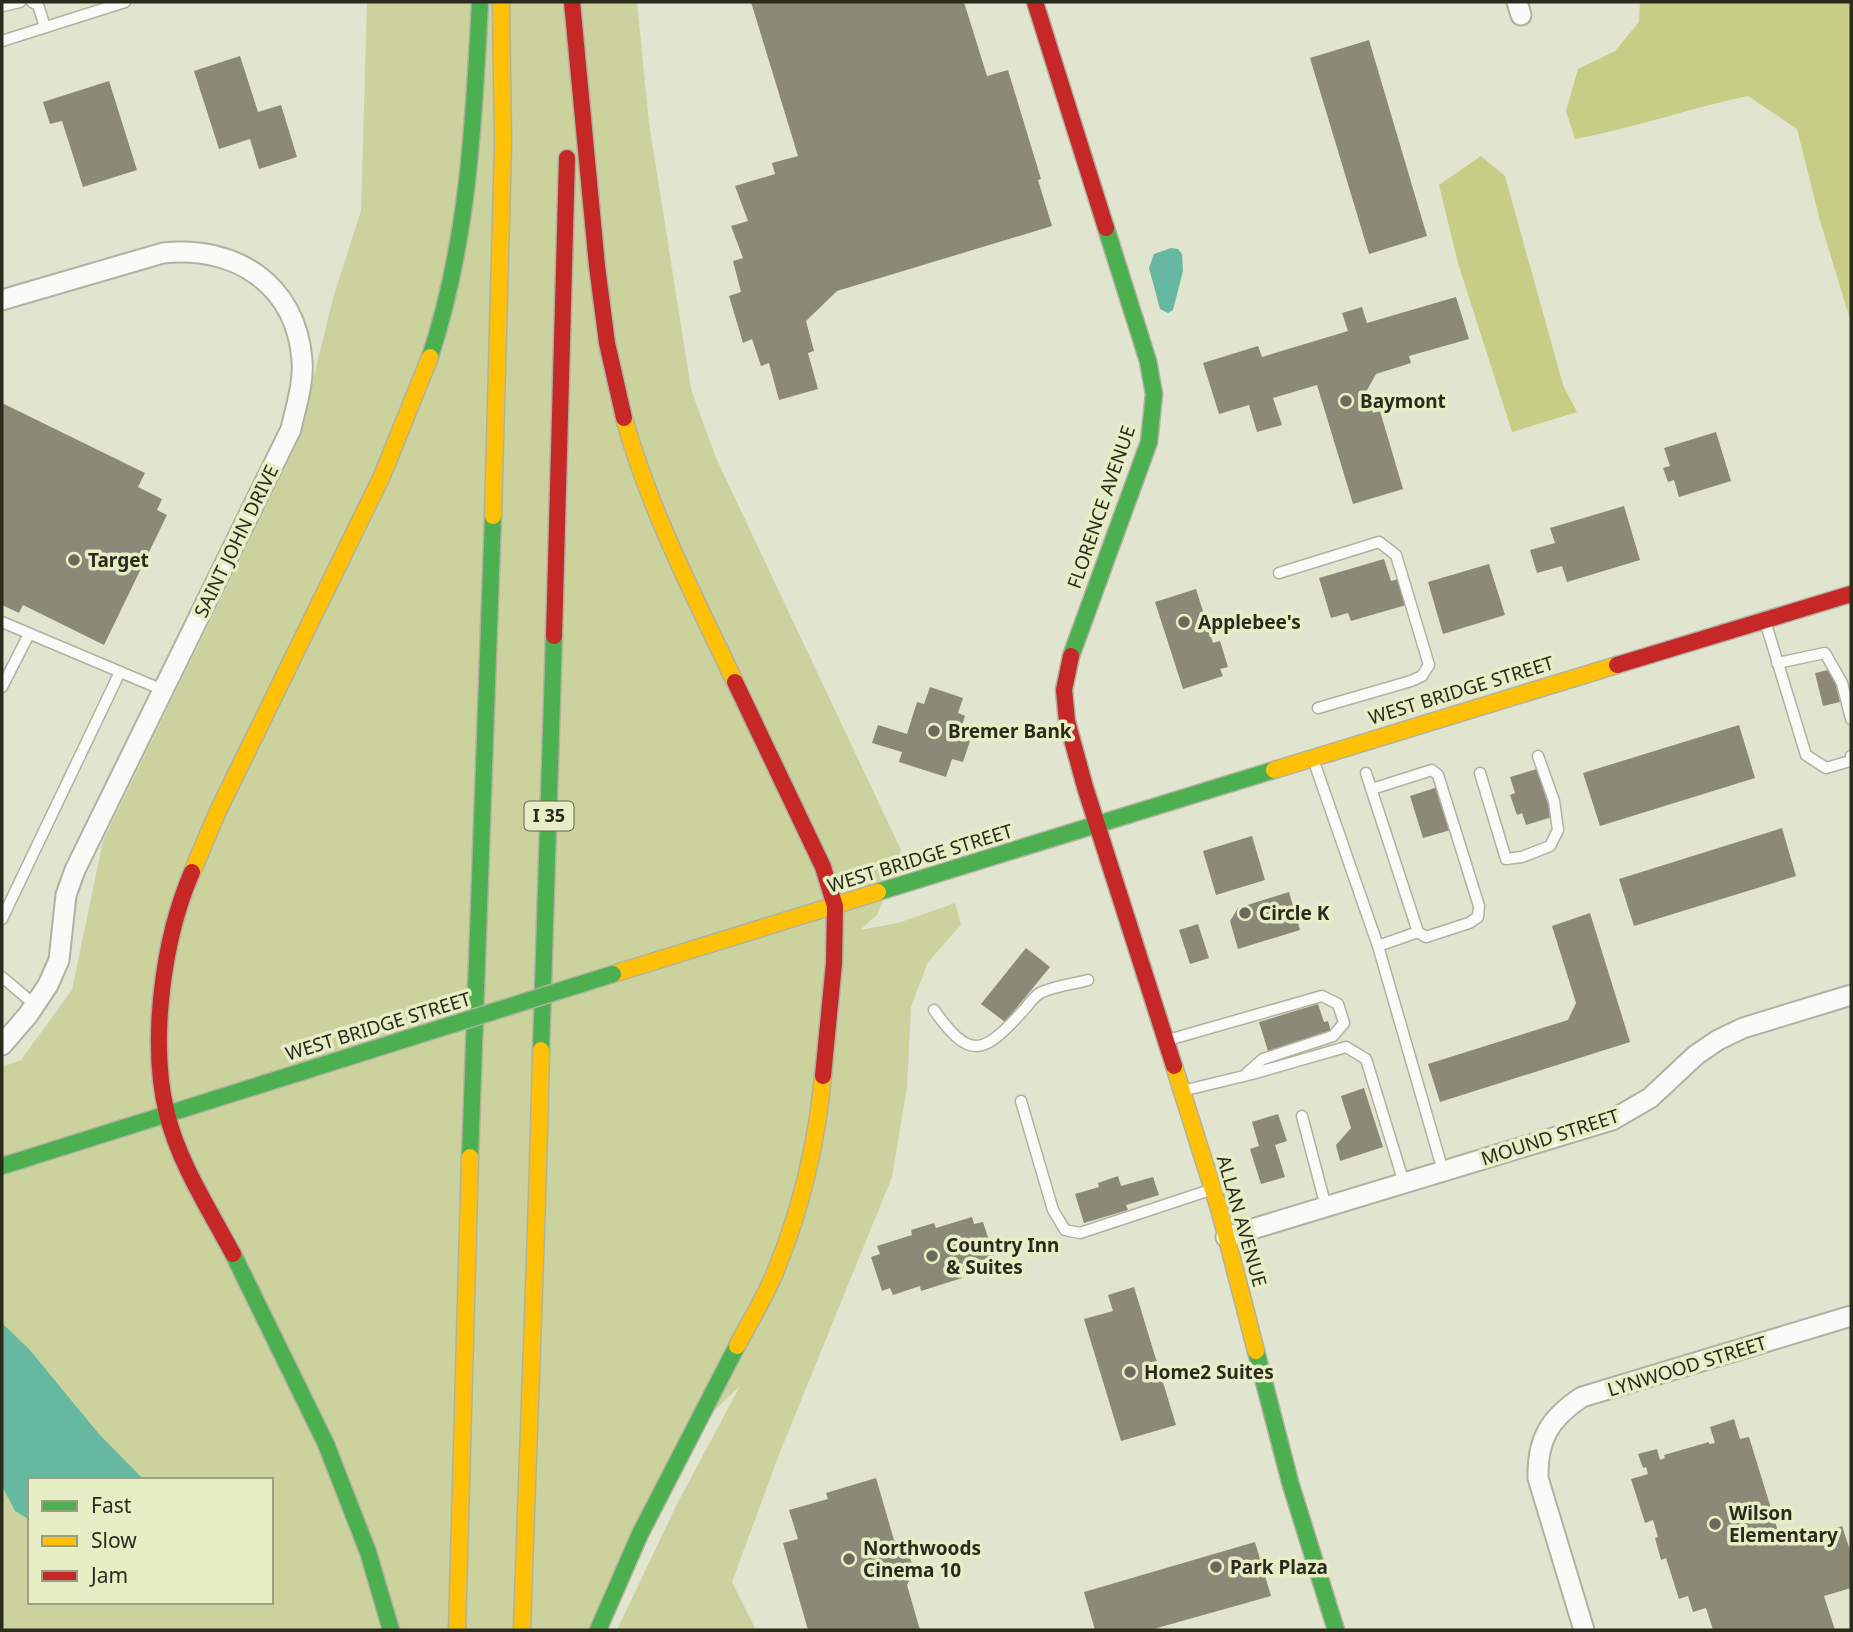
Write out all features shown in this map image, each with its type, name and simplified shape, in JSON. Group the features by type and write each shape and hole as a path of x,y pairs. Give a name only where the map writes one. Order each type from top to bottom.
{"main road":[{"path":"391,1630 368,1552 326,1444 281,1349 181,1154 167,1114 159,1064 159,1031 169,946 178,911 218,811 406,424 427,368 456,260 465,205 474,128 481,2"},
{"path":"457,1630 503,145 501,2"},
{"name":"I 35","path":"522,1630 530,1369 536,1274 557,549 567,131 566,2"},
{"path":"572,2 605,330 618,398 632,448 667,539 823,867 835,906 834,963 822,1092 797,1210 776,1271 640,1534 598,1630"},
{"name":"FLORENCE AVENUE","path":"1035,2 1148,361 1154,394 1149,442 1072,651 1064,690 1071,738 1098,826"},
{"name":"WEST BRIDGE STREET","path":"2,1166 614,974 1851,594"},
{"name":"ALLAN AVENUE","path":"1098,826 1213,1190 1290,1482 1336,1630"}],"street":[{"name":"SAINT JOHN DRIVE","path":"2,300 163,253 195,251 230,259 248,268 267,283 292,319 299,338 302,362 301,382 290,429 75,870 66,895 59,960 48,985 2,1045"},
{"name":"MOUND STREET","path":"1226,1237 1612,1120 1650,1098 1696,1055 1718,1040 1742,1028 1851,995"},
{"name":"LYNWOOD STREET","path":"1584,1630 1538,1478 1541,1443 1550,1424 1564,1409 1582,1397 1851,1316"}],"lane":[{"path":"2,6 20,2"},
{"path":"32,2 38,5 45,27"},
{"path":"2,41 125,2"},
{"path":"1279,573 1379,542 1396,555 1429,665 1422,676 1318,708"},
{"path":"1765,620 1806,755 1826,768 1850,761 1851,756"},
{"path":"2,622 163,690"},
{"path":"2,687 29,634"},
{"path":"1777,663 1825,653 1842,683 1851,719"},
{"path":"2,919 120,672"},
{"path":"1480,773 1506,859 1522,857 1550,846 1558,830 1553,801 1538,755"},
{"path":"1313,758 1378,946 1443,1171"},
{"path":"1366,774 1418,932 1426,937 1469,923 1478,917 1479,906 1438,775 1432,771 1371,789"},
{"path":"1378,946 1418,932"},
{"path":"2,977 34,1005"},
{"path":"934,1010 952,1035 968,1046 984,1046 1003,1033 1039,994 1088,980"},
{"path":"1166,1041 1322,996 1338,1004 1344,1023 1333,1036 1263,1059 1244,1076"},
{"path":"1181,1091 1244,1076 1346,1046 1366,1059 1404,1183"},
{"path":"1021,1101 1053,1210 1065,1230 1080,1234 1213,1190"},
{"path":"1302,1116 1326,1207"}],"green space":[{"path":"367,2 637,2 649,123 691,389 716,458 901,850 877,915 860,930 898,923 955,903 961,925 928,962 911,1007 907,1087 892,1177 780,1452 732,1582 756,1630 617,1630 677,1504 740,1386 694,1430 598,1630 2,1630 2,1067 21,1060 72,990 103,841 298,441 333,298 361,211"},
{"path":"1640,2 1851,2 1851,323 1819,217 1797,129 1748,96 1575,139 1566,111 1578,69 1615,51 1639,22"},
{"path":"1481,156 1505,176 1563,385 1577,412 1512,432 1458,263 1439,185"}],"water":[{"path":"1171,248 1178,249 1182,254 1183,271 1173,310 1168,313 1160,309 1149,268 1154,254"},
{"path":"2,1323 29,1349 99,1434 142,1478 28,1478 28,1519 15,1511 2,1486"}],"building":[{"path":"751,2 964,2 987,76 1008,70 1041,179 1038,180 1052,226 837,291 806,321 814,351 808,353 818,389 779,400 769,363 761,366 752,339 743,343 729,296 741,292 733,261 743,258 731,226 748,221 735,186 775,174 772,163 798,156"},
{"path":"1369,40 1427,236 1369,254 1310,58"},
{"path":"240,56 258,112 281,105 297,157 259,169 250,139 219,149 194,71"},
{"path":"109,81 137,170 83,187 62,121 50,124 43,102"},
{"name":"Baymont","path":"1456,297 1469,339 1409,356 1411,363 1376,374 1366,392 1373,413 1380,411 1403,489 1353,504 1317,385 1273,398 1282,425 1257,432 1249,405 1219,414 1203,363 1258,346 1262,357 1348,331 1342,313 1362,307 1367,323"},
{"name":"Target","path":"2,403 145,473 138,487 162,499 157,510 167,515 104,645 23,605 19,613 2,605"},
{"path":"1716,432 1731,481 1679,497 1674,480 1668,482 1663,468 1670,466 1664,448"},
{"path":"1624,506 1640,560 1567,582 1562,566 1537,573 1530,550 1555,543 1550,528"},
{"path":"1384,559 1391,581 1398,579 1406,605 1351,621 1348,613 1331,618 1319,578"},
{"path":"1489,564 1505,615 1443,634 1428,582"},
{"name":"Applebee's","path":"1196,589 1213,643 1220,641 1228,667 1220,669 1223,676 1183,689 1155,602"},
{"path":"1832,669 1840,702 1823,706 1815,673"},
{"name":"Bremer Bank","path":"930,687 963,698 958,713 965,716 958,738 970,741 963,762 952,759 946,777 899,762 902,752 872,743 878,725 907,734 917,702 924,704"},
{"path":"1739,725 1755,778 1600,826 1583,773"},
{"path":"1537,769 1552,817 1526,825 1522,813 1517,815 1510,795 1515,793 1510,777"},
{"path":"1441,786 1454,829 1423,838 1410,796"},
{"path":"1782,828 1796,876 1634,926 1619,879"},
{"path":"1252,836 1265,880 1216,895 1203,851"},
{"path":"1289,892 1300,930 1238,949 1230,921 1238,908"},
{"path":"1590,913 1630,1042 1440,1102 1428,1064 1568,1020 1576,1003 1552,926"},
{"path":"1198,924 1209,958 1190,964 1179,930"},
{"path":"1026,948 1050,967 1005,1022 981,1004"},
{"path":"1318,1004 1324,1022 1328,1021 1331,1032 1268,1051 1259,1022"},
{"path":"1364,1088 1383,1147 1340,1161 1336,1145 1351,1128 1341,1096"},
{"path":"1278,1114 1287,1141 1275,1145 1285,1177 1261,1184 1250,1149 1259,1146 1252,1122"},
{"path":"1118,1176 1121,1186 1153,1177 1159,1195 1126,1205 1128,1210 1084,1223 1075,1194 1099,1187 1098,1183"},
{"name":"Country Inn & Suites","path":"972,1217 974,1224 983,1222 994,1256 984,1259 987,1266 960,1274 962,1278 921,1291 920,1286 893,1295 890,1288 882,1291 871,1257 880,1254 877,1246 912,1235 911,1230 934,1223 936,1228"},
{"name":"Home2 Suites","path":"1134,1287 1176,1425 1121,1441 1084,1319 1113,1311 1108,1295"},
{"name":"Wilson Elementary","path":"1734,1419 1740,1439 1749,1437 1782,1544 1842,1526 1851,1553 1851,1588 1824,1596 1835,1630 1713,1630 1706,1608 1693,1612 1688,1596 1679,1599 1666,1558 1661,1560 1653,1520 1645,1523 1631,1479 1648,1474 1638,1454 1657,1449 1660,1460 1665,1458 1664,1455 1709,1442 1715,1443 1710,1427"},
{"name":"Northwoods Cinema 10","path":"876,1478 894,1540 907,1546 914,1572 907,1585 920,1630 808,1630 783,1543 798,1539 789,1510 828,1499 826,1493"},
{"name":"Park Plaza","path":"1255,1542 1271,1596 1150,1630 1095,1630 1084,1592"}],"traffic: fast":[{"path":"430,357 443,314 461,226 472,137 480,2"},
{"path":"1071,656 1149,442 1154,394 1148,361 1106,228"},
{"path":"470,1157 493,516"},
{"path":"541,1050 554,636"},
{"path":"878,892 1274,770"},
{"path":"409,1038 613,974"},
{"path":"2,1166 409,1038"},
{"path":"233,1254 326,1444 368,1552 391,1630"},
{"path":"598,1630 640,1534 737,1346"},
{"path":"1256,1351 1290,1482 1336,1630"}],"traffic: slow":[{"path":"493,516 503,145 501,2"},
{"path":"192,872 218,811 382,476 430,357"},
{"path":"624,418 660,520 735,682"},
{"path":"1274,770 1617,665"},
{"path":"613,974 878,892"},
{"path":"522,1630 541,1050"},
{"path":"1174,1066 1220,1212 1256,1351"},
{"path":"737,1346 772,1280 793,1223 812,1150 823,1076"},
{"path":"457,1630 470,1157"}],"traffic: jam":[{"path":"572,2 597,266 607,343 624,418"},
{"path":"1035,2 1106,228"},
{"path":"554,636 567,158"},
{"path":"1617,665 1851,594"},
{"path":"1071,656 1064,690 1067,721 1085,787 1174,1066"},
{"path":"735,682 823,867 835,906 834,963 823,1076"},
{"path":"192,872 173,928 162,991 159,1023 162,1086 167,1114 179,1150 233,1254"}],"place":[{"name":"Baymont","path":"1346,401"},
{"name":"Target","path":"74,560"},
{"name":"Applebee's","path":"1184,622"},
{"name":"Bremer Bank","path":"934,731"},
{"name":"Circle K","path":"1245,913"},
{"name":"Country Inn & Suites","path":"932,1256"},
{"name":"Home2 Suites","path":"1130,1372"},
{"name":"Wilson Elementary","path":"1715,1524"},
{"name":"Northwoods Cinema 10","path":"849,1559"},
{"name":"Park Plaza","path":"1216,1567"}]}
